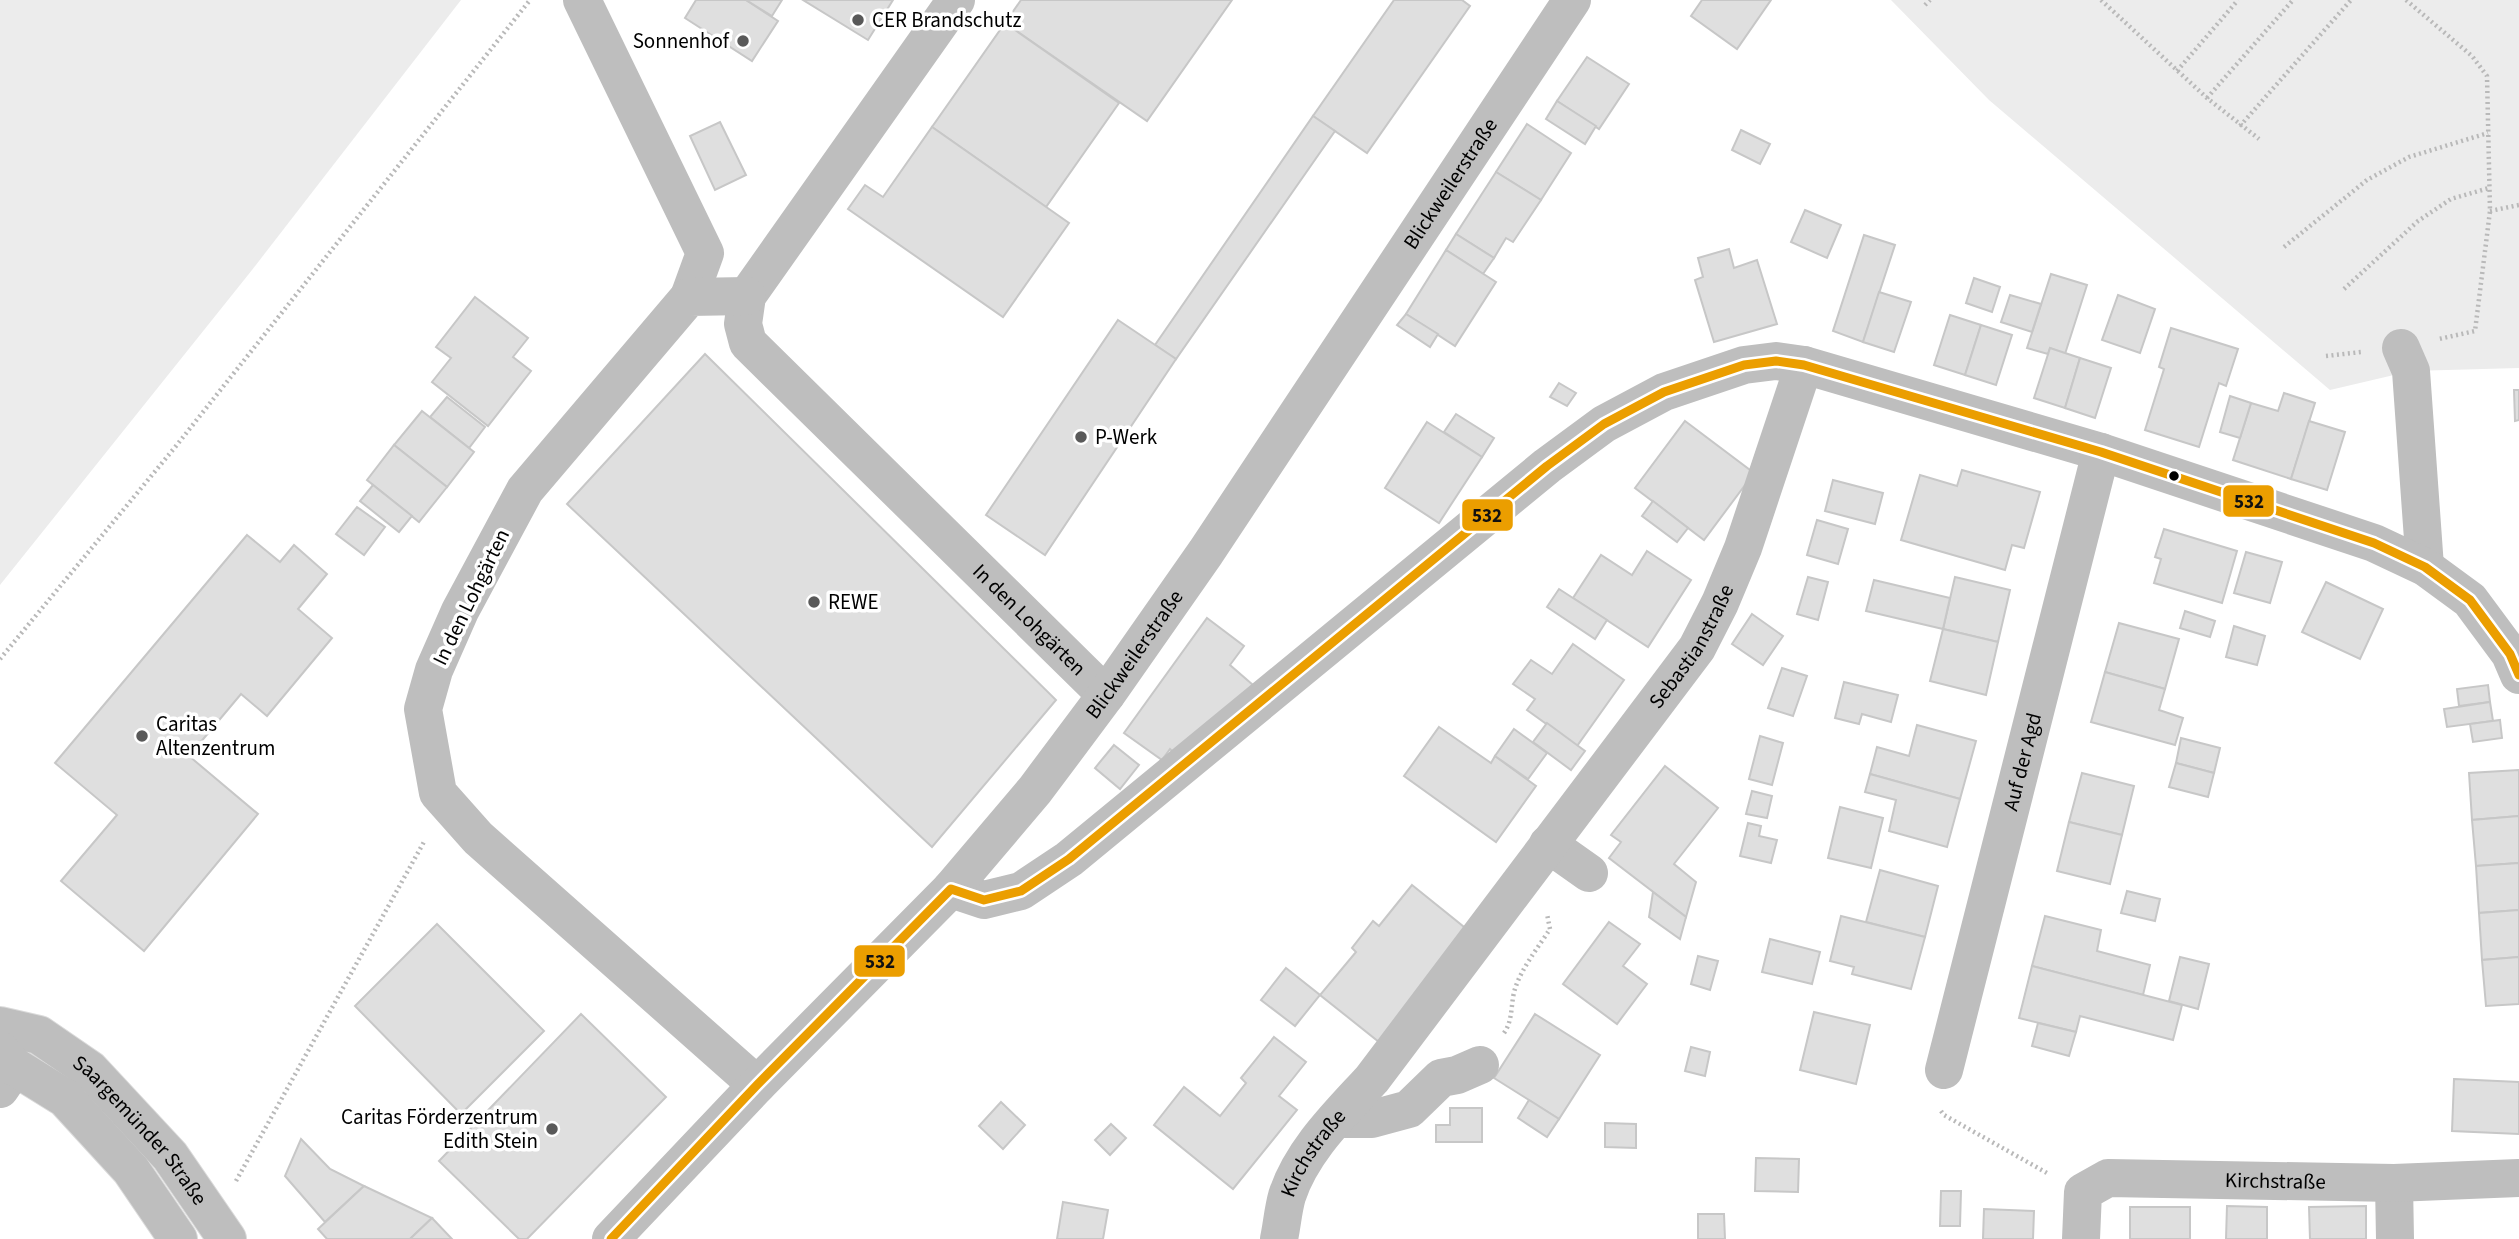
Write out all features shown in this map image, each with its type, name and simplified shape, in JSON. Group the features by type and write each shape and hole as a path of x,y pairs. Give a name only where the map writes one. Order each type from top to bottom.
{"street":[{"path":"582,0 705,253 689,297 747,296 956,0"},
{"name":"Blickweilerstraße","path":"611,1239 757,1085 951,889 1035,790 1206,552 1572,0"},
{"name":"In den Lohgärten","path":"747,296 743,324 748,343 1105,695"},
{"name":"In den Lohgärten","path":"689,297 525,490 460,611 434,670 424,709 438,793 478,838 757,1085"},
{"path":"2400,348 2412,371 2425,567"},
{"path":"951,889 984,900 1021,891 1069,859 1547,466 1604,424 1664,392 1744,365 1776,361 1804,365 2101,452 2374,543 2425,567 2470,600 2516,659"},
{"name":"Sebastianstraße","path":"1512,892 1697,648 1744,548 1804,365"},
{"name":"Auf der Agd","path":"1944,1070 2101,452"},
{"path":"1548,844 1589,873"},
{"name":"Kirchstraße","path":"1279,1239 1287,1196 1307,1155 1372,1079 1512,892"},
{"name":"Saargemünder Straße","path":"0,1026 38,1035 90,1070 170,1156 227,1239"},
{"path":"1336,1119 1372,1119 1409,1109 1441,1078 1457,1075 1480,1065"},
{"name":"Saargemünder Straße","path":"5,1069 65,1098 131,1170 178,1239"},
{"name":"Kirchstraße","path":"2081,1239 2083,1192 2108,1178 2394,1183 2519,1178"},
{"path":"2394,1183 2395,1239"}],"path":[{"path":"0,659 176,446 530,0"},
{"path":"1925,5 1930,0"},
{"path":"2101,0 2207,98 2259,139"},
{"path":"2177,71 2238,0"},
{"path":"2207,98 2293,0"},
{"path":"2240,125 2351,0"},
{"path":"2406,0 2472,56 2487,76 2490,211 2475,331"},
{"path":"2284,247 2367,180 2409,158 2488,132"},
{"path":"2344,289 2418,221 2451,199 2489,188"},
{"path":"2490,211 2519,205"},
{"path":"234,1185 447,803"},
{"path":"1480,1065 1507,1028 1515,986 1549,929"},
{"path":"1974,1132 2047,1173"}],"shaded area":[{"path":"0,0 461,0 252,270 0,585"},
{"path":"1891,0 2519,0 2519,368 2411,371 2330,390 1989,100"}],"building":[{"name":"Sonnenhof","path":"696,0 746,0 778,21 752,61 685,18"},
{"path":"746,0 782,0 772,16"},
{"name":"CER Brandschutz","path":"803,0 893,0 868,40"},
{"path":"1021,0 1232,0 1147,121 1005,23"},
{"path":"1394,0 1462,0 1470,6 1367,153 1313,116"},
{"path":"1702,0 1771,0 1737,49 1691,16"},
{"path":"1005,23 1119,103 1046,207 932,127"},
{"path":"1587,57 1629,84 1599,129 1557,101"},
{"path":"1557,101 1596,126 1585,144 1546,119"},
{"path":"1313,116 1335,131 1176,359 1155,345"},
{"path":"720,122 746,175 715,190 690,136"},
{"path":"1527,124 1571,153 1541,200 1496,172"},
{"path":"932,127 1069,223 1003,317 848,209 865,185 883,197"},
{"path":"1741,130 1770,144 1760,164 1732,150"},
{"path":"1496,172 1541,200 1513,242 1506,238 1494,258 1456,234"},
{"path":"1805,210 1841,225 1827,258 1791,242"},
{"path":"1456,234 1494,258 1483,274 1446,250"},
{"path":"1864,235 1895,245 1863,342 1833,331"},
{"path":"1729,249 1734,268 1757,260 1777,324 1714,342 1695,280 1703,277 1698,258"},
{"path":"1446,250 1496,282 1455,346 1406,314"},
{"path":"2051,274 2087,285 2065,354 2050,348 2048,354 2027,348"},
{"path":"1974,278 2000,287 1992,312 1966,303"},
{"path":"1879,292 1911,302 1894,352 1863,342"},
{"path":"2010,295 2041,304 2032,332 2001,322"},
{"path":"2118,295 2155,309 2140,353 2102,340"},
{"path":"475,297 528,338 513,357 531,371 488,426 432,382 451,358 436,347"},
{"path":"1406,314 1438,334 1430,347 1397,325"},
{"path":"1950,315 1981,325 1965,375 1934,365"},
{"name":"P-Werk","path":"1118,320 1176,359 1045,555 986,515"},
{"path":"1981,325 2012,335 1996,385 1965,375"},
{"path":"2171,328 2238,349 2226,386 2219,383 2199,447 2145,430 2164,369 2159,367"},
{"path":"2050,348 2080,358 2065,408 2034,398"},
{"name":"REWE","path":"705,354 1056,700 932,847 567,504"},
{"path":"2080,358 2111,368 2095,418 2065,408"},
{"path":"1559,383 1576,393 1567,406 1550,397"},
{"path":"2514,390 2519,390 2519,420 2515,421"},
{"path":"2284,393 2315,403 2291,479 2233,460 2251,403 2278,411"},
{"path":"2230,396 2251,403 2240,438 2220,432"},
{"path":"447,397 485,427 469,448 430,417"},
{"path":"422,411 474,452 447,487 394,445"},
{"path":"1456,414 1494,438 1482,457 1444,432"},
{"path":"1685,421 1754,473 1704,540 1635,488"},
{"path":"2309,421 2345,432 2327,490 2291,479"},
{"path":"1427,422 1482,457 1439,523 1385,488"},
{"path":"394,445 447,487 419,522 367,480"},
{"path":"1962,470 2040,492 2024,548 2012,545 2005,570 1901,540 1920,475 1957,486"},
{"path":"1833,480 1883,493 1875,524 1825,511"},
{"path":"373,485 412,516 399,532 360,501"},
{"path":"1653,501 1688,528 1677,542 1642,516"},
{"path":"357,507 385,527 364,555 336,534"},
{"path":"1817,520 1848,529 1838,564 1807,555"},
{"path":"2164,529 2237,551 2222,603 2154,583 2161,559 2155,557"},
{"name":"Caritas Altenzentrum","path":"247,535 280,562 294,545 327,574 298,609 332,638 267,716 241,694 189,756 258,814 144,951 61,881 117,815 55,763"},
{"path":"1647,551 1691,580 1648,647 1573,598 1601,555 1632,575"},
{"path":"2246,552 2282,562 2270,603 2234,593"},
{"path":"1808,577 1828,582 1818,620 1797,614"},
{"path":"1955,577 2010,590 1998,642 1943,629"},
{"path":"1874,580 1950,598 1943,629 1866,611"},
{"path":"2326,582 2383,609 2360,659 2302,632"},
{"path":"1559,589 1607,620 1595,639 1547,607"},
{"path":"2185,611 2215,621 2210,637 2180,628"},
{"path":"1752,614 1783,636 1763,665 1732,644"},
{"path":"1207,618 1244,646 1230,665 1253,685 1174,753 1170,749 1162,760 1124,733"},
{"path":"2119,623 2179,639 2165,689 2105,672"},
{"path":"2234,626 2265,636 2257,665 2226,657"},
{"path":"1943,629 1998,642 1986,695 1930,681"},
{"path":"1573,644 1624,680 1577,746 1527,710 1535,699 1513,684 1531,660 1552,674"},
{"path":"1782,668 1807,676 1793,716 1768,708"},
{"path":"2105,672 2165,689 2159,710 2183,718 2175,745 2091,722"},
{"path":"1844,682 1898,695 1891,722 1862,714 1859,724 1835,718"},
{"path":"2488,685 2490,702 2459,706 2457,689"},
{"path":"2490,702 2493,721 2447,727 2444,709"},
{"path":"2500,720 2502,738 2473,742 2470,724"},
{"path":"1547,723 1585,751 1571,770 1533,742"},
{"path":"1917,725 1976,741 1960,799 1870,774 1877,747 1909,756"},
{"path":"1439,727 1491,763 1495,756 1536,786 1496,842 1404,776"},
{"path":"1514,729 1547,753 1528,779 1495,756"},
{"path":"1760,736 1783,743 1772,785 1749,779"},
{"path":"2181,738 2220,748 2214,773 2176,763"},
{"path":"1114,745 1139,765 1120,789 1095,768"},
{"path":"2176,763 2214,773 2208,797 2169,787"},
{"path":"1665,766 1718,808 1674,864 1696,882 1686,917 1609,858 1621,842 1611,835"},
{"path":"2519,770 2519,816 2472,820 2469,773"},
{"path":"2082,773 2134,786 2122,835 2069,822"},
{"path":"1870,774 1960,799 1947,847 1889,831 1896,800 1865,792"},
{"path":"1752,791 1772,796 1767,818 1746,814"},
{"path":"1840,807 1883,818 1871,868 1828,858"},
{"path":"2519,816 2519,863 2476,866 2472,820"},
{"path":"2069,822 2122,835 2110,884 2057,871"},
{"path":"1748,823 1761,826 1759,836 1777,840 1771,863 1740,856"},
{"path":"2519,863 2519,910 2479,913 2476,866"},
{"path":"1880,870 1938,886 1925,937 1866,922"},
{"path":"1412,885 1469,931 1379,1042 1320,995 1356,952 1352,948 1373,921 1379,926"},
{"path":"2127,891 2160,899 2155,921 2121,913"},
{"path":"1653,892 1686,917 1680,939 1649,917"},
{"path":"2519,910 2519,957 2482,960 2479,913"},
{"path":"1841,916 1925,937 1911,989 1852,974 1854,967 1830,961"},
{"path":"2045,916 2101,930 2097,951 2150,965 2143,995 2032,966"},
{"path":"1609,922 1640,944 1623,966 1647,984 1617,1024 1563,984"},
{"name":"Caritas Förderzentrum Edith Stein","path":"437,924 544,1031 461,1114 355,1006"},
{"path":"1770,939 1820,952 1812,984 1762,972"},
{"path":"1698,956 1718,961 1710,990 1691,984"},
{"path":"2180,957 2209,964 2198,1009 2169,1001"},
{"path":"2519,957 2519,1004 2486,1006 2482,960"},
{"path":"2032,966 2182,1005 2173,1040 2080,1016 2076,1032 2019,1018"},
{"path":"1286,968 1320,995 1295,1026 1261,1000"},
{"path":"1814,1012 1870,1025 1856,1084 1800,1070"},
{"name":"Caritas Förderzentrum Edith Stein","path":"581,1014 666,1097 527,1239 519,1239 439,1161"},
{"path":"1535,1014 1600,1055 1559,1119 1494,1078"},
{"path":"2038,1023 2076,1032 2069,1056 2032,1046"},
{"path":"1274,1037 1306,1062 1279,1096 1297,1110 1233,1189 1154,1125 1184,1087 1220,1116 1246,1083 1241,1078"},
{"path":"1691,1047 1710,1052 1705,1076 1685,1071"},
{"path":"2454,1079 2519,1082 2519,1134 2452,1131"},
{"path":"1529,1100 1559,1119 1547,1137 1518,1118"},
{"path":"1001,1102 1025,1125 1003,1149 979,1126"},
{"path":"1450,1108 1482,1108 1482,1142 1436,1142 1436,1125 1450,1125"},
{"path":"1605,1123 1636,1124 1636,1148 1605,1147"},
{"path":"1111,1124 1126,1138 1110,1155 1095,1140"},
{"path":"301,1139 330,1169 364,1186 325,1222 285,1176"},
{"path":"1756,1158 1799,1159 1798,1192 1755,1191"},
{"path":"364,1186 432,1218 410,1239 327,1239 318,1229"},
{"path":"1941,1191 1961,1191 1960,1226 1940,1226"},
{"path":"1063,1202 1108,1210 1103,1239 1057,1239"},
{"path":"2227,1206 2267,1207 2267,1239 2226,1239"},
{"path":"2366,1206 2366,1239 2310,1239 2309,1207"},
{"path":"2130,1207 2190,1207 2190,1239 2130,1239"},
{"path":"1984,1209 2034,1211 2033,1239 1983,1239"},
{"path":"1698,1214 1724,1214 1725,1239 1698,1239"},
{"path":"432,1218 452,1239 410,1239"}],"transit line":[{"name":"532","path":"611,1239 757,1085 951,889 984,900 1021,891 1069,859 1547,466 1604,424 1664,392 1744,365 1776,361 1804,365 2101,452 2374,543 2425,567 2470,600 2510,654 2519,675"}],"place":[{"name":"CER Brandschutz","path":"858,20"},
{"name":"Sonnenhof","path":"743,41"},
{"name":"P-Werk","path":"1081,437"},
{"name":"REWE","path":"814,602"},
{"name":"Caritas Altenzentrum","path":"142,736"},
{"name":"Caritas Förderzentrum Edith Stein","path":"552,1129"}]}
